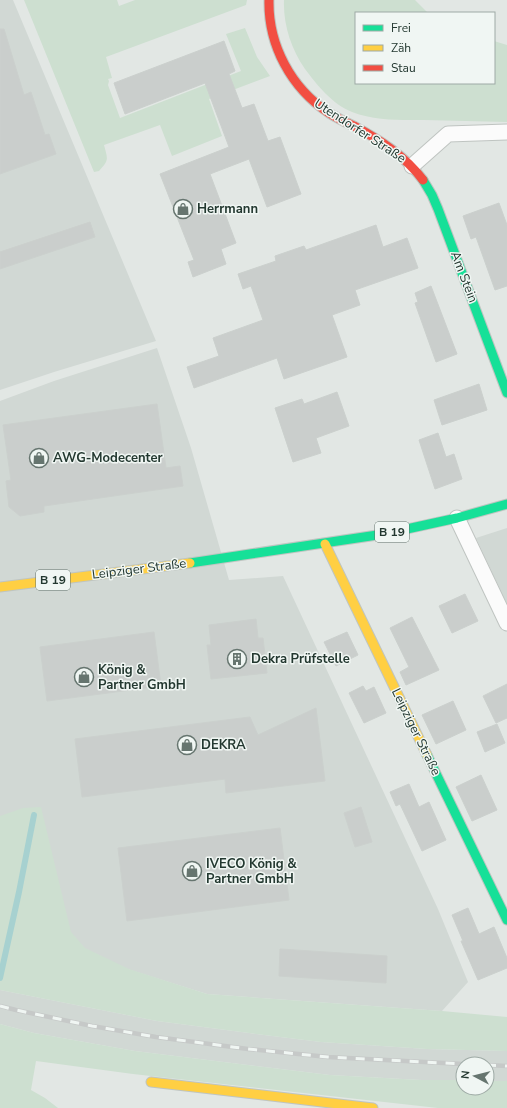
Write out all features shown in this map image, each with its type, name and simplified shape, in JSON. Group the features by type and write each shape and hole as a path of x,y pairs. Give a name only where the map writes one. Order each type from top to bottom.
{"street":[{"name":"Utendorfer Straße","path":"270,0 268,10 277,46 289,74 300,88 311,100 326,112 368,134 391,149 412,166 448,134 507,132"},
{"name":"Am Stein","path":"412,166 424,181 432,197 457,258 507,393"},
{"name":"Leipziger Straße","path":"0,587 177,565 325,544 384,534 457,518 507,504"},
{"path":"457,518 507,623"},
{"name":"Leipziger Straße","path":"325,544 507,920"},
{"path":"151,1082 373,1108"}],"shaded area":[{"path":"0,0 13,0 156,341 0,390"},
{"path":"157,348 191,448 229,580 283,576 438,909 468,982 442,1011 207,994 0,929 0,401 54,381"},
{"path":"507,528 507,604 476,538"},
{"path":"0,990 157,1021 321,1042 427,1049 507,1051 507,1081 495,1081 495,1056 455,1056 455,1080 421,1080 330,1075 135,1051 34,1033 0,1024"}],"green space":[{"path":"24,0 117,0 119,6 135,0 247,0 246,5 106,57 112,78 108,79 108,85 120,118 241,71 226,34 245,28 257,57 270,76 209,99 222,136 172,156 160,125 104,145 107,160 99,171 94,172"},
{"path":"284,0 415,0 427,12 355,12 355,84 495,84 495,41 507,45 507,122 388,119 361,115 345,109 320,88 300,61 289,36 284,9"},
{"path":"41,807 71,932 85,948 129,969 207,994 507,1017 507,1051 427,1049 321,1042 157,1021 0,990 0,816 23,808"},
{"path":"0,1024 34,1033 135,1051 330,1075 421,1080 455,1080 455,1096 495,1096 495,1081 507,1081 507,1108 438,1108 133,1074 36,1061 31,1090 58,1108 0,1108"}],"building":[{"path":"0,29 4,29 24,95 31,92 45,135 49,134 56,154 0,174"},
{"path":"224,41 235,71 229,74 242,108 254,104 268,141 280,137 301,194 267,207 249,159 210,174 236,243 221,249 226,264 193,277 188,262 194,260 160,174 229,147 205,83 125,114 114,83"},
{"path":"499,203 507,225 507,286 495,290 476,237 471,239 463,216"},
{"path":"90,222 95,237 0,269 0,252"},
{"path":"376,225 383,247 407,238 418,268 355,290 360,305 332,315 347,357 284,379 277,358 194,388 187,367 219,356 213,338 263,320 251,286 243,289 238,274 276,261 275,256 304,246 306,250"},
{"path":"431,286 457,354 436,362 415,303 418,302 415,293"},
{"path":"479,384 487,410 442,425 434,400"},
{"path":"337,392 349,426 316,438 321,453 293,462 275,408 302,399 304,404"},
{"path":"157,404 166,468 180,466 183,486 44,506 44,512 20,516 9,507 6,481 11,480 3,425"},
{"path":"438,433 446,457 454,454 462,479 435,489 419,440"},
{"path":"465,594 478,621 452,633 439,606"},
{"path":"412,617 439,670 406,685 400,672 409,667 390,628"},
{"name":"Dekra Prüfstelle","path":"256,619 258,638 263,638 267,673 211,679 207,645 211,645 209,625"},
{"path":"154,632 161,686 47,701 40,647"},
{"path":"347,632 358,655 336,666 324,642"},
{"path":"507,684 507,718 496,723 483,696"},
{"path":"363,686 366,691 374,687 386,713 364,723 349,693"},
{"path":"453,701 466,730 436,744 422,715"},
{"path":"316,708 325,781 226,793 225,779 82,797 75,739 250,717 258,735"},
{"path":"497,724 505,743 485,752 477,732"},
{"path":"481,775 497,810 472,821 456,787"},
{"path":"409,784 419,807 429,802 446,840 422,851 400,804 396,806 390,792"},
{"path":"361,807 372,842 355,847 344,813"},
{"path":"280,828 289,900 127,921 118,848"},
{"path":"468,908 479,934 494,927 507,958 507,968 478,980 461,941 463,941 452,915"},
{"path":"280,949 387,956 386,983 279,976"}],"waterway":[{"path":"0,978 34,815"}],"railway":[{"path":"0,1006 92,1026 156,1037 248,1049 328,1057 455,1064"},
{"path":"495,1065 507,1066"}],"traffic: fast":[{"path":"423,180 438,209 507,393"},
{"path":"190,563 384,534 457,518 507,504"},
{"path":"427,755 507,920"}],"traffic: slow":[{"path":"325,544 427,755"},
{"path":"0,587 190,563"},
{"path":"151,1082 373,1108"}],"traffic: jam":[{"path":"269,0 270,17 278,49 284,64 303,91 315,103 329,113 364,131 392,149 408,163 423,180"}],"place":[{"name":"Herrmann","path":"183,209"},
{"name":"AWG-Modecenter","path":"39,458"},
{"name":"Dekra Prüfstelle","path":"237,659"},
{"name":"König & Partner GmbH","path":"84,677"},
{"name":"DEKRA","path":"187,745"},
{"name":"IVECO König & Partner GmbH","path":"192,871"}]}
